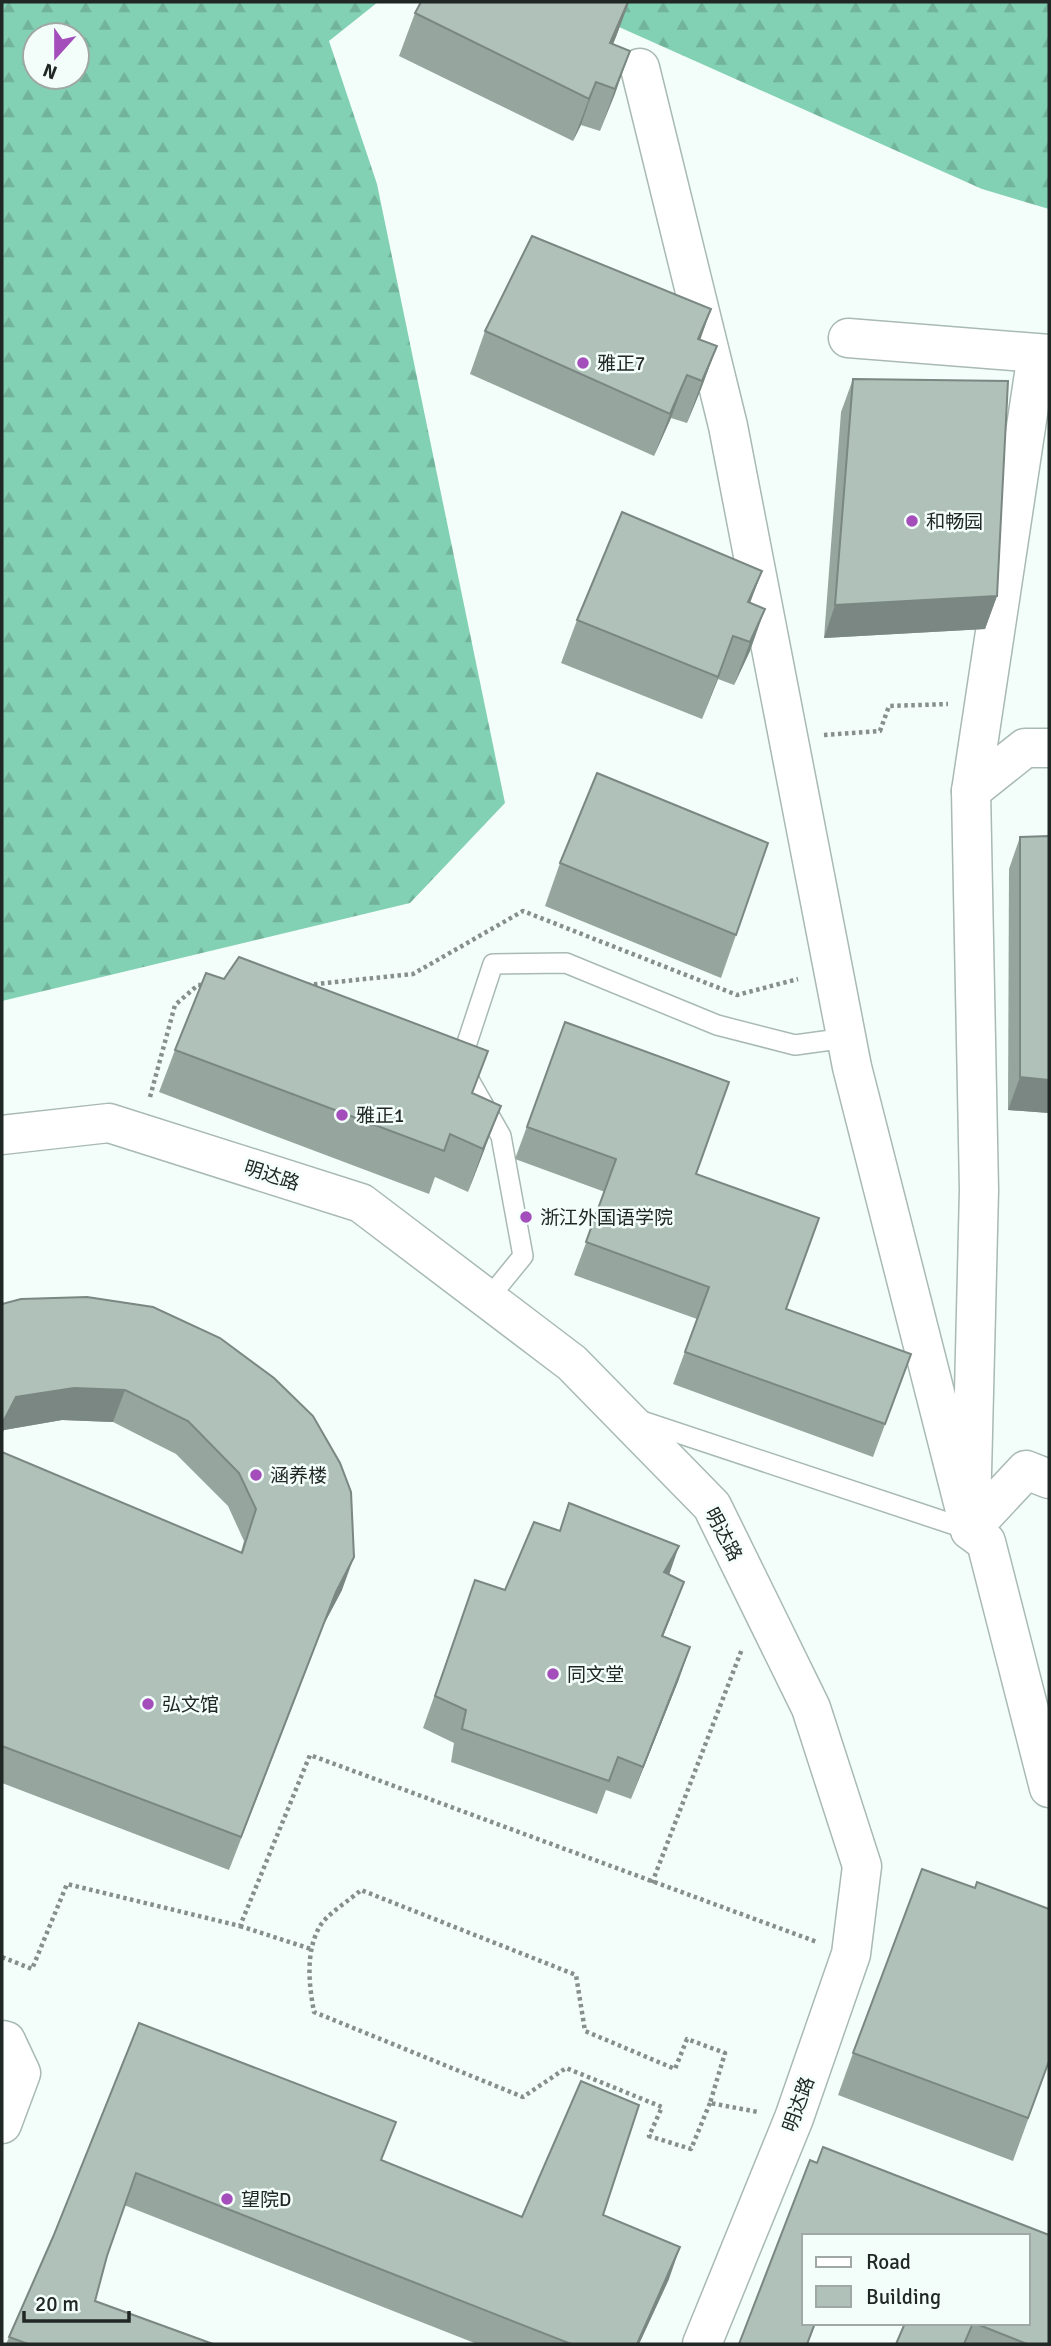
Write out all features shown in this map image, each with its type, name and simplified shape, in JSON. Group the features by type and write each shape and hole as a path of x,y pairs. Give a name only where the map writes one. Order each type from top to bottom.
{"street":[{"path":"640,68 727,426 846,1038 970,1530 986,1542 1049,1788"},
{"path":"848,338 1043,354 971,791 979,1190 970,1530"},
{"path":"971,791 1026,748 1049,748"},
{"name":"明达路","path":"2,1135 109,1124 361,1203 572,1363 712,1506 811,1708 862,1866 851,1954 794,2118 702,2344"},
{"path":"970,1530 1026,1470 1049,1479"},
{"path":"2,2040 6,2041 21,2073 2,2124"}],"lane":[{"path":"488,1299 523,1256 501,1136 460,1064 493,964 566,963 717,1025 795,1045 846,1038"},
{"path":"624,1415 970,1530"}],"path":[{"path":"788,738 880,731 889,706 985,702"},
{"path":"295,986 413,974 523,911 737,995 833,970"},
{"path":"140,1133 175,1004 198,985 209,985"},
{"path":"652,1883 760,1603"},
{"path":"240,1926 310,1755 851,1954"},
{"path":"2,1957 33,1969 67,1884 240,1926 311,1949"},
{"path":"361,1890 576,1975 585,2031 675,2069 687,2039 725,2053 710,2103 691,2150 649,2136 662,2107 566,2068 523,2097 314,2012 309,1987 311,1949 321,1924 361,1890"},
{"path":"710,2103 794,2118"}],"green space":[{"path":"2,2 378,2 329,41 377,184 505,803 410,903 2,1001"},
{"path":"563,2 1049,2 1049,209 982,189"}],"building":[{"path":"421,2 628,2 610,43 630,51 615,89 596,82 589,99 415,13"},
{"path":"532,236 711,309 698,339 717,346 702,381 687,375 670,414 485,331"},
{"name":"和畅园","path":"853,379 1008,381 997,596 835,605"},
{"path":"622,512 762,571 748,602 765,609 750,642 733,636 718,677 577,620"},
{"path":"597,773 768,843 736,935 560,863"},
{"path":"1049,836 1049,1080 1020,1077 1020,837"},
{"path":"239,957 488,1051 472,1093 501,1106 483,1149 450,1134 444,1151 175,1050 206,973 224,979"},
{"path":"565,1022 729,1082 696,1174 819,1218 786,1309 911,1354 885,1424 685,1352 709,1287 586,1242 616,1159 527,1127"},
{"path":"87,1297 153,1307 220,1338 274,1378 313,1416 340,1463 351,1492 354,1557 336,1592 241,1837 2,1746 2,1452 242,1553 256,1509 239,1473 188,1421 125,1390 74,1388 16,1397 2,1424 2,1304 21,1299"},
{"name":"同文堂","path":"569,1503 679,1546 664,1572 684,1582 662,1636 690,1647 643,1767 618,1757 609,1781 462,1729 466,1710 435,1696 475,1580 505,1590 534,1522 560,1531"},
{"path":"922,1869 975,1888 977,1882 1049,1909 1049,2061 1028,2118 853,2053"},
{"name":"望院D","path":"139,2023 396,2122 381,2160 522,2217 581,2081 639,2105 603,2215 680,2247 637,2344 571,2344 136,2173 107,2256 95,2301 213,2344 28,2344 9,2337 53,2237"},
{"path":"823,2147 1049,2235 1049,2344 1027,2344 979,2325 1030,2325 1030,2234 802,2234 802,2325 814,2325 807,2344 739,2344 810,2160 817,2163"},
{"path":"904,2325 972,2325 964,2344 896,2344"}],"place":[{"name":"雅正7","path":"583,363"},
{"name":"和畅园","path":"912,521"},
{"name":"雅正1","path":"342,1115"},
{"name":"浙江外国语学院","path":"526,1217"},
{"name":"涵养楼","path":"256,1475"},
{"name":"同文堂","path":"553,1674"},
{"name":"弘文馆","path":"148,1704"},
{"name":"望院D","path":"227,2199"}]}
